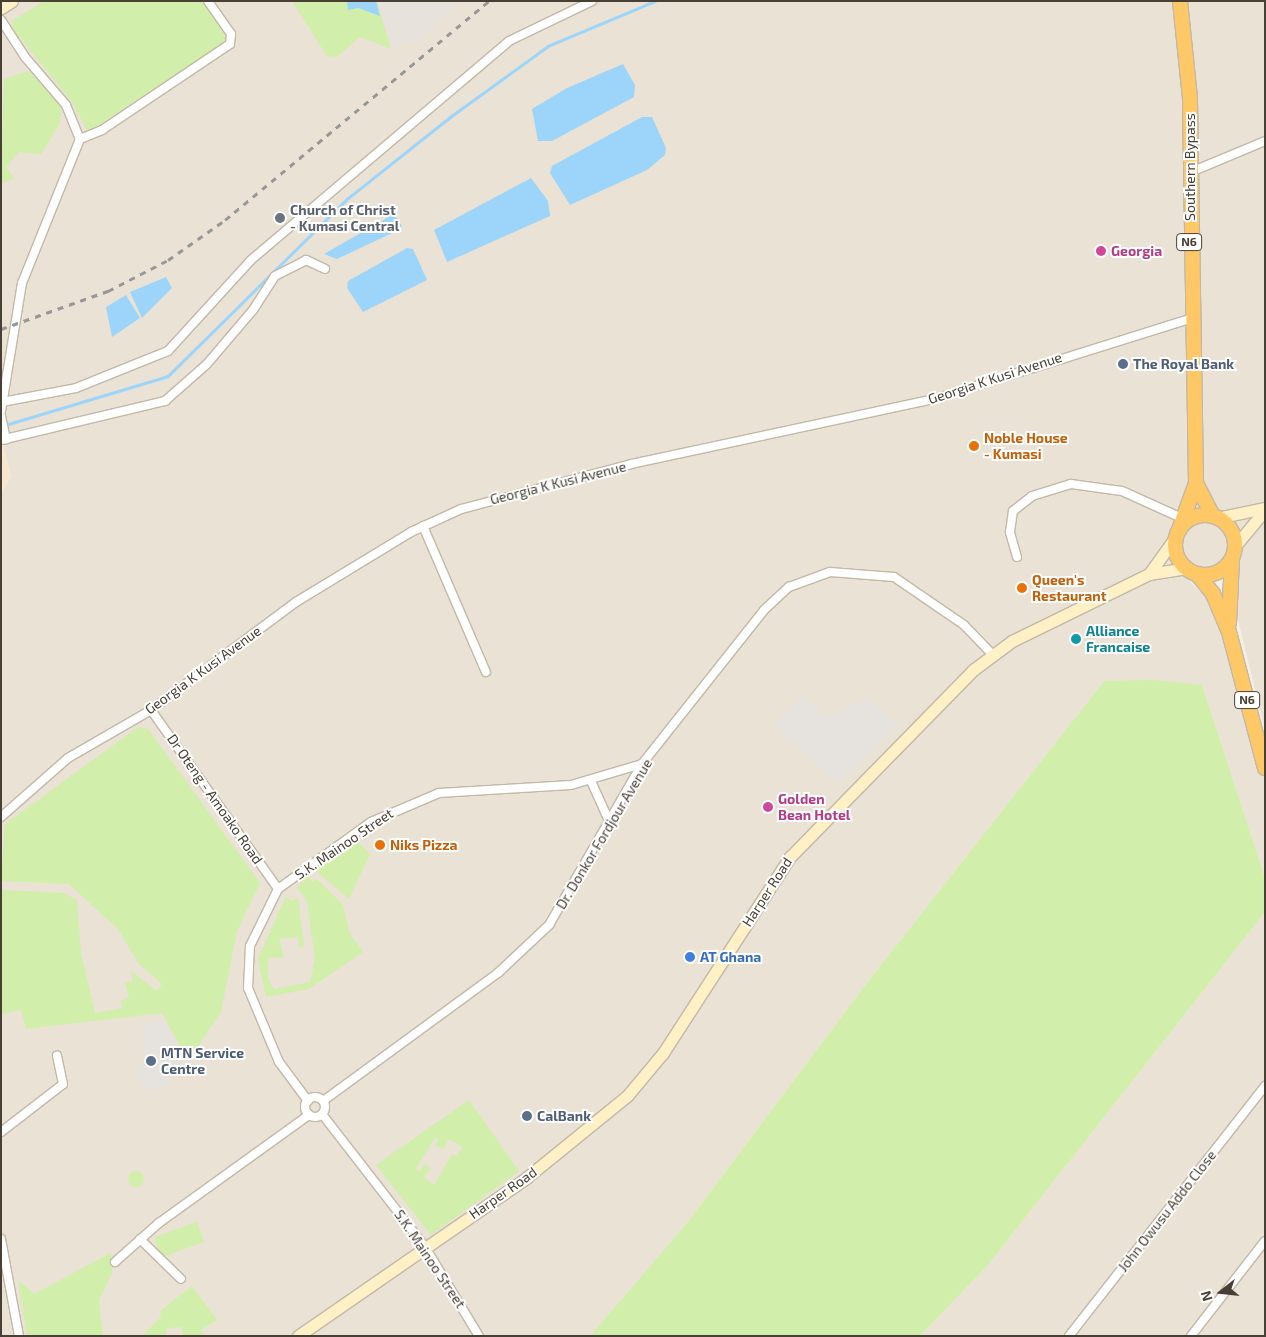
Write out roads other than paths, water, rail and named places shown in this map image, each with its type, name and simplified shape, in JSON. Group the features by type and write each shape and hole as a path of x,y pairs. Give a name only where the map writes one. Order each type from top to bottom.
{"highway":[{"name":"Southern Bypass","path":"1180,1 1189,77 1196,483 1180,528"},
{"name":"Southern Bypass","path":"1196,483 1215,517"},
{"path":"1180,528 1198,516 1215,517"},
{"name":"N6","path":"1215,517 1230,529 1234,553 1229,632"},
{"name":"N6","path":"1180,528 1176,553 1213,594 1229,632 1265,768"},
{"path":"1191,571 1217,573 1234,553"}],"main road":[{"path":"1,8 12,1"},
{"path":"1215,517 1265,509"},
{"path":"1234,553 1265,509"},
{"name":"Harper Road","path":"1149,574 1180,528"},
{"name":"Harper Road","path":"298,1336 526,1178 627,1096 663,1053 790,857 992,654 1149,574 1191,571"}],"street":[{"path":"80,139 102,130 230,44 231,34 208,1"},
{"path":"2,402 76,388 168,351 251,260 509,41 592,1"},
{"path":"1,20 25,58 66,105 80,139 22,283 1,411"},
{"path":"1191,172 1265,141"},
{"path":"1,416 4,437 164,401 201,371 253,310 275,276 306,260 325,269"},
{"name":"Georgia K Kusi Avenue","path":"1,817 68,758 151,710 296,602 423,526 502,495 934,399 1110,340 1192,318"},
{"path":"1017,557 1010,532 1013,511 1032,496 1072,484 1122,491 1180,528"},
{"path":"423,526 486,672"},
{"name":"Dr. Donkor Fordjour Avenue","path":"323,1101 492,978 535,940 577,883 642,764 764,610 805,579 845,571 894,577 964,625 992,654"},
{"name":"Dr Oteng - Amoako Road","path":"151,710 278,889"},
{"name":"S.K. Mainoo Street","path":"308,1101 279,1062 248,988 250,946 278,889 371,822 431,796 591,781 642,764"},
{"path":"591,781 610,823"},
{"path":"1,1132 63,1084 57,1056"},
{"name":"John Owusu Addo Close","path":"1069,1336 1265,1086"},
{"path":"114,1262 140,1238 309,1116 322,1114 323,1101 313,1098 308,1101 309,1116"},
{"name":"S.K. Mainoo Street","path":"322,1114 425,1247 479,1336"},
{"path":"140,1238 181,1279"},
{"path":"1,1240 19,1336"},
{"path":"1191,1336 1265,1241"}],"water":[{"path":"347,1 376,1 380,16 358,8 348,10"},
{"path":"623,64 635,85 634,97 552,141 538,141 532,109 567,88"},
{"path":"642,117 652,117 666,148 665,155 647,170 570,205 550,173 552,166"},
{"path":"531,178 548,201 550,216 447,262 434,230"},
{"path":"394,214 402,226 390,234 337,259 324,254"},
{"path":"407,248 413,249 427,280 363,312 347,288 348,281"},
{"path":"166,277 172,288 142,318 130,292"},
{"path":"126,295 140,318 112,337 106,307"}],"waterway":[{"path":"5,425 168,376 347,199 450,117 548,46 655,1"}],"railway":[{"path":"1,329 108,291 168,260 225,220 489,1"}],"place":[{"name":"Church of Christ - Kumasi Central","path":"280,218"},
{"name":"Georgia","path":"1101,251"},
{"name":"The Royal Bank","path":"1123,364"},
{"name":"Noble House - Kumasi","path":"974,446"},
{"name":"Queen's Restaurant","path":"1022,588"},
{"name":"Alliance Francaise","path":"1076,639"},
{"name":"Golden Bean Hotel","path":"768,807"},
{"name":"Niks Pizza","path":"380,845"},
{"name":"AT Ghana","path":"690,957"},
{"name":"MTN Service Centre","path":"151,1061"},
{"name":"CalBank","path":"527,1116"}]}
